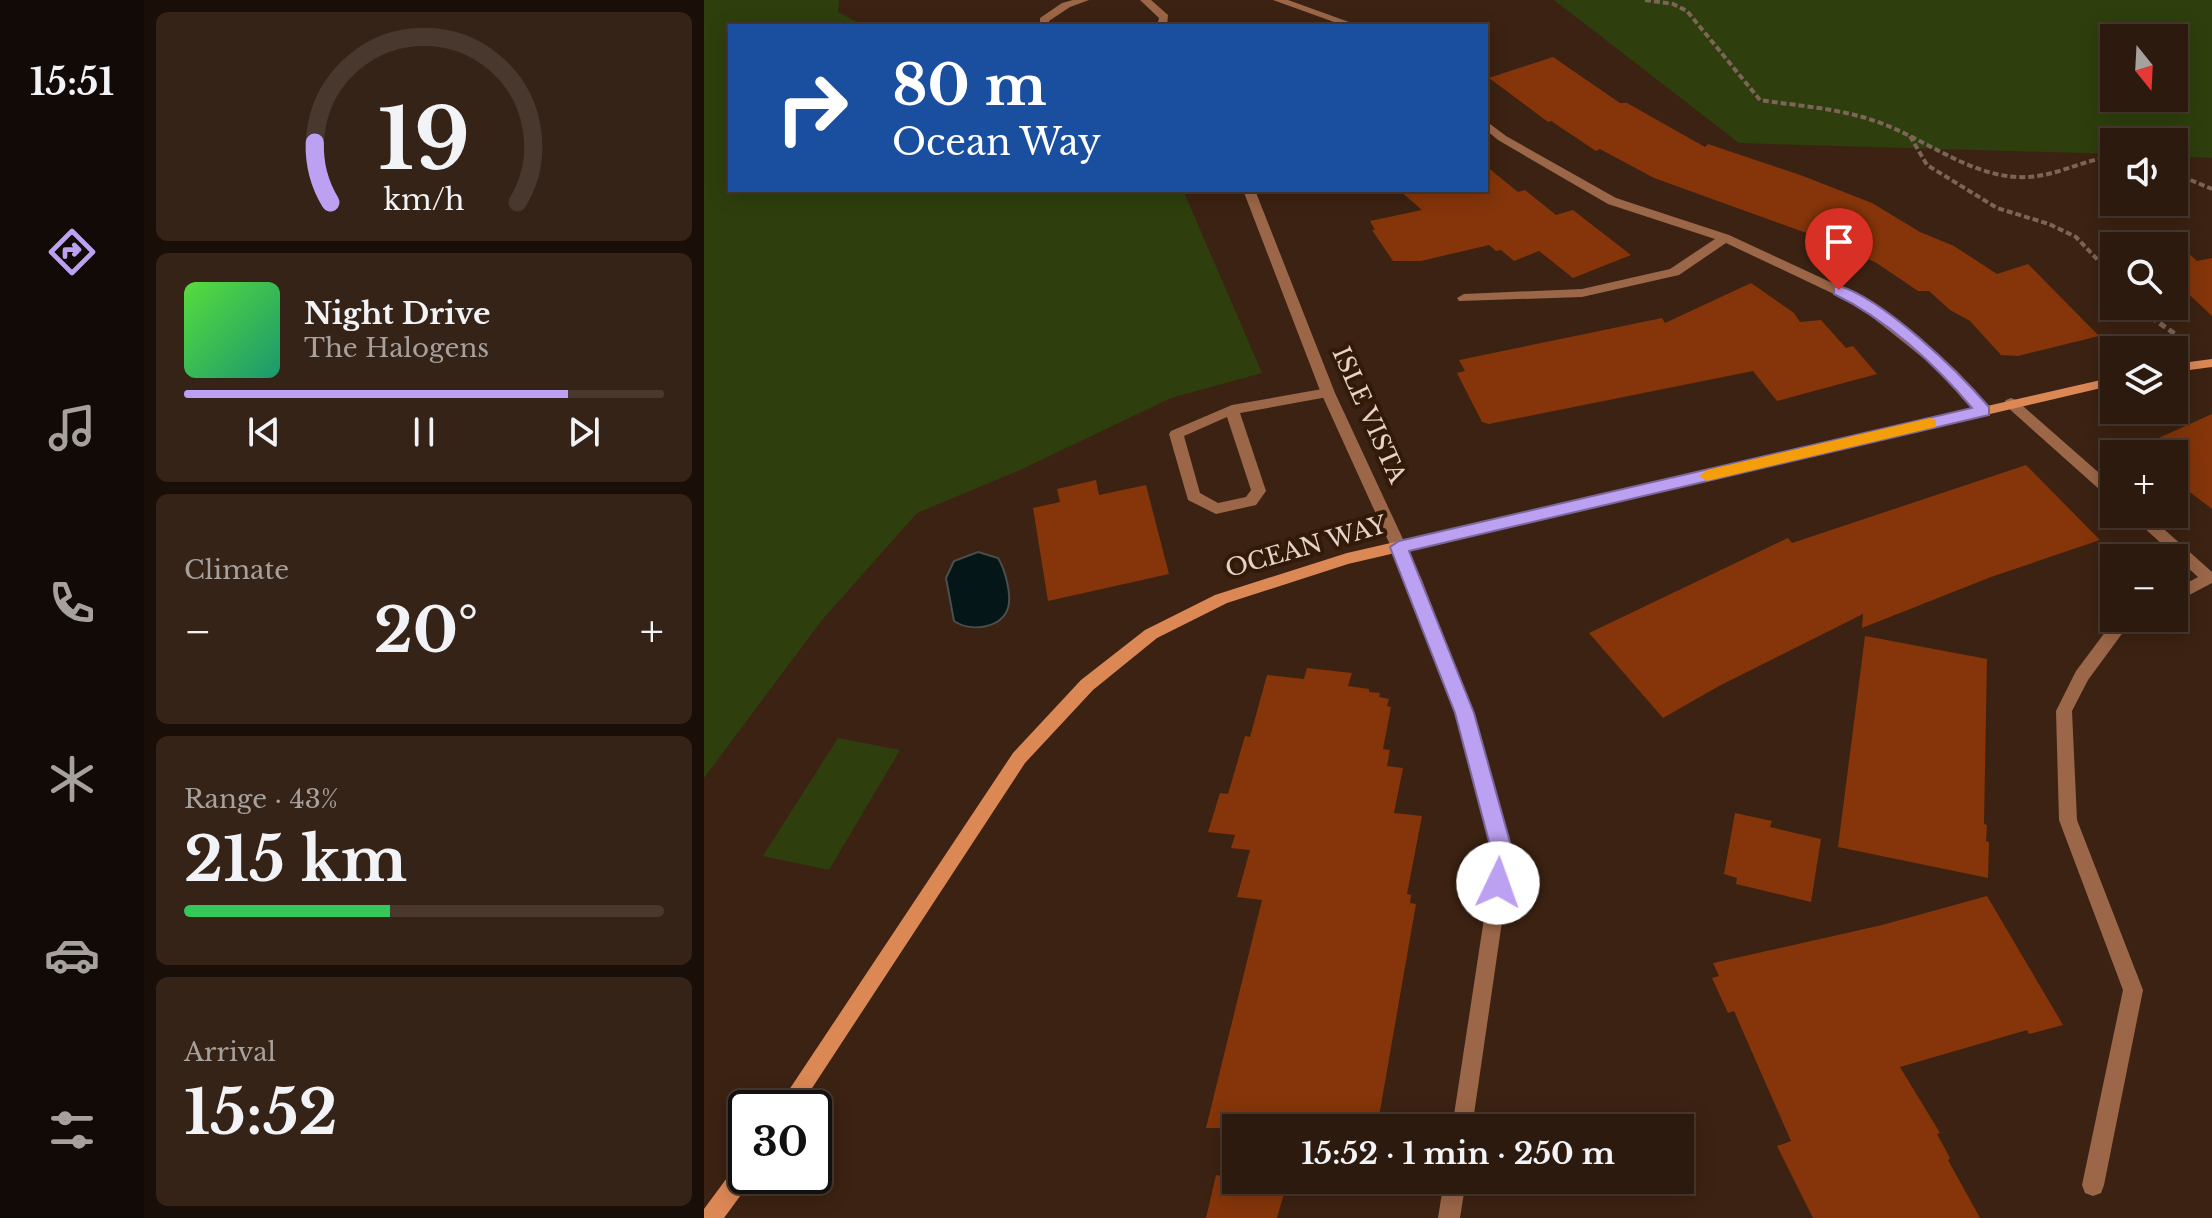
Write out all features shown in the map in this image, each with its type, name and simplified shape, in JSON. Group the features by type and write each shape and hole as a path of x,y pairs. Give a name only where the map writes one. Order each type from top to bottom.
{"street":[{"path":"1054,0 1066,5"},
{"path":"1045,24 1044,20 1066,5 1084,0"},
{"path":"1145,0 1164,17 1162,24"},
{"path":"1278,0 1349,24"},
{"path":"1488,126 1502,138 1612,201 1725,238 1862,302 1952,374 1983,411"},
{"name":"ISLE VISTA","path":"1250,192 1328,393 1399,547 1464,713 1503,853 1464,1114"},
{"path":"1464,298 1582,293 1674,272 1725,238"},
{"path":"2188,366 2212,363"},
{"name":"OCEAN WAY","path":"799,1090 1019,758 1087,685 1151,634 1221,599 1347,559 2100,384"},
{"path":"1232,410 1259,491 1251,501 1216,509 1193,496 1176,434 1232,410 1328,393"},
{"path":"2011,403 2100,482"},
{"path":"2153,528 2171,544"},
{"path":"2188,559 2209,578 2188,589"},
{"path":"2093,1185 2133,990 2068,820 2064,711 2082,676 2114,632"},
{"path":"711,1218 728,1194"},
{"path":"1449,1218 1453,1194"}],"path":[{"path":"1645,0 1676,4 1691,14 1748,89 1760,100 1875,121 1987,170 2012,177 2040,178 2100,156"},
{"path":"1909,135 1927,165 1949,180 1997,208 2049,224 2076,237 2100,262"},
{"path":"2188,179 2212,189"},
{"path":"2155,320 2189,344"}],"green space":[{"path":"704,0 839,0 838,12 861,24 728,24 728,192 1184,192 1262,373 1171,398 1020,470 917,513 822,620 704,778"},
{"path":"1554,0 2212,0 2212,158 2188,157 2188,128 2100,128 2100,154 1739,143"},
{"path":"838,738 900,750 829,870 763,856"}],"shaded area":[{"path":"978,552 998,558 1007,582 1009,603 999,620 984,626 968,627 954,621 946,578 954,561"}],"building":[{"path":"1553,57 1620,103 1627,103 1705,147 1708,144 1872,203 1920,232 1954,246 1997,274 2028,264 2099,336 2018,356 2001,355 1970,321 1950,310 1929,291 1918,291 1875,262 1846,250 1848,248 1654,178 1600,149 1596,151 1551,121 1548,122 1489,78"},
{"path":"1488,168 1518,192 1525,190 1556,215 1573,210 1631,255 1573,278 1539,251 1514,261 1489,245 1421,261 1393,261 1372,230 1375,230 1370,221 1422,210 1401,192 1488,192"},
{"path":"2188,253 2197,261 2212,258 2212,316 2188,293"},
{"path":"1751,283 1794,313 1800,322 1821,320 1846,348 1853,346 1877,374 1777,401 1753,371 1489,424 1482,422 1457,373 1465,371 1459,360 1662,318 1665,323"},
{"path":"2212,414 2212,509 2188,491 2188,440 2154,440"},
{"path":"2026,465 2100,540 1991,577 1862,628 1863,614 1719,686 1663,718 1589,633 1788,538 1792,543"},
{"path":"1096,480 1099,495 1146,485 1169,574 1048,601 1033,508 1060,502 1057,489"},
{"path":"1865,636 1987,659 1984,824 1987,825 1986,841 1989,842 1988,878 1838,847"},
{"path":"1307,668 1352,673 1348,686 1369,689 1369,692 1380,693 1379,697 1389,699 1387,706 1391,707 1383,749 1390,750 1387,766 1403,768 1394,813 1422,816 1407,894 1411,895 1410,903 1416,904 1379,1114 1222,1114 1222,1128 1206,1128 1262,900 1237,897 1250,850 1231,848 1235,835 1208,832 1220,793 1228,794 1245,736 1250,737 1267,675 1304,679"},
{"path":"1735,813 1772,821 1770,827 1821,839 1811,902 1736,884 1737,878 1724,874"},
{"path":"1987,896 2063,1025 2029,1034 2027,1030 1900,1067 1940,1133 1937,1134 1950,1158 1948,1160 1980,1218 1813,1218 1777,1146 1791,1141 1734,1011 1728,1013 1712,978 1719,976 1713,963 1882,925"},
{"path":"1216,1175 1222,1176 1222,1194 1284,1194 1277,1218 1206,1218"}],"slow traffic":[{"path":"1707,476 1930,423"}],"route":[{"path":"1498,883 1503,853 1464,713 1399,547 1983,411 1952,374 1862,302 1839,290"}]}
